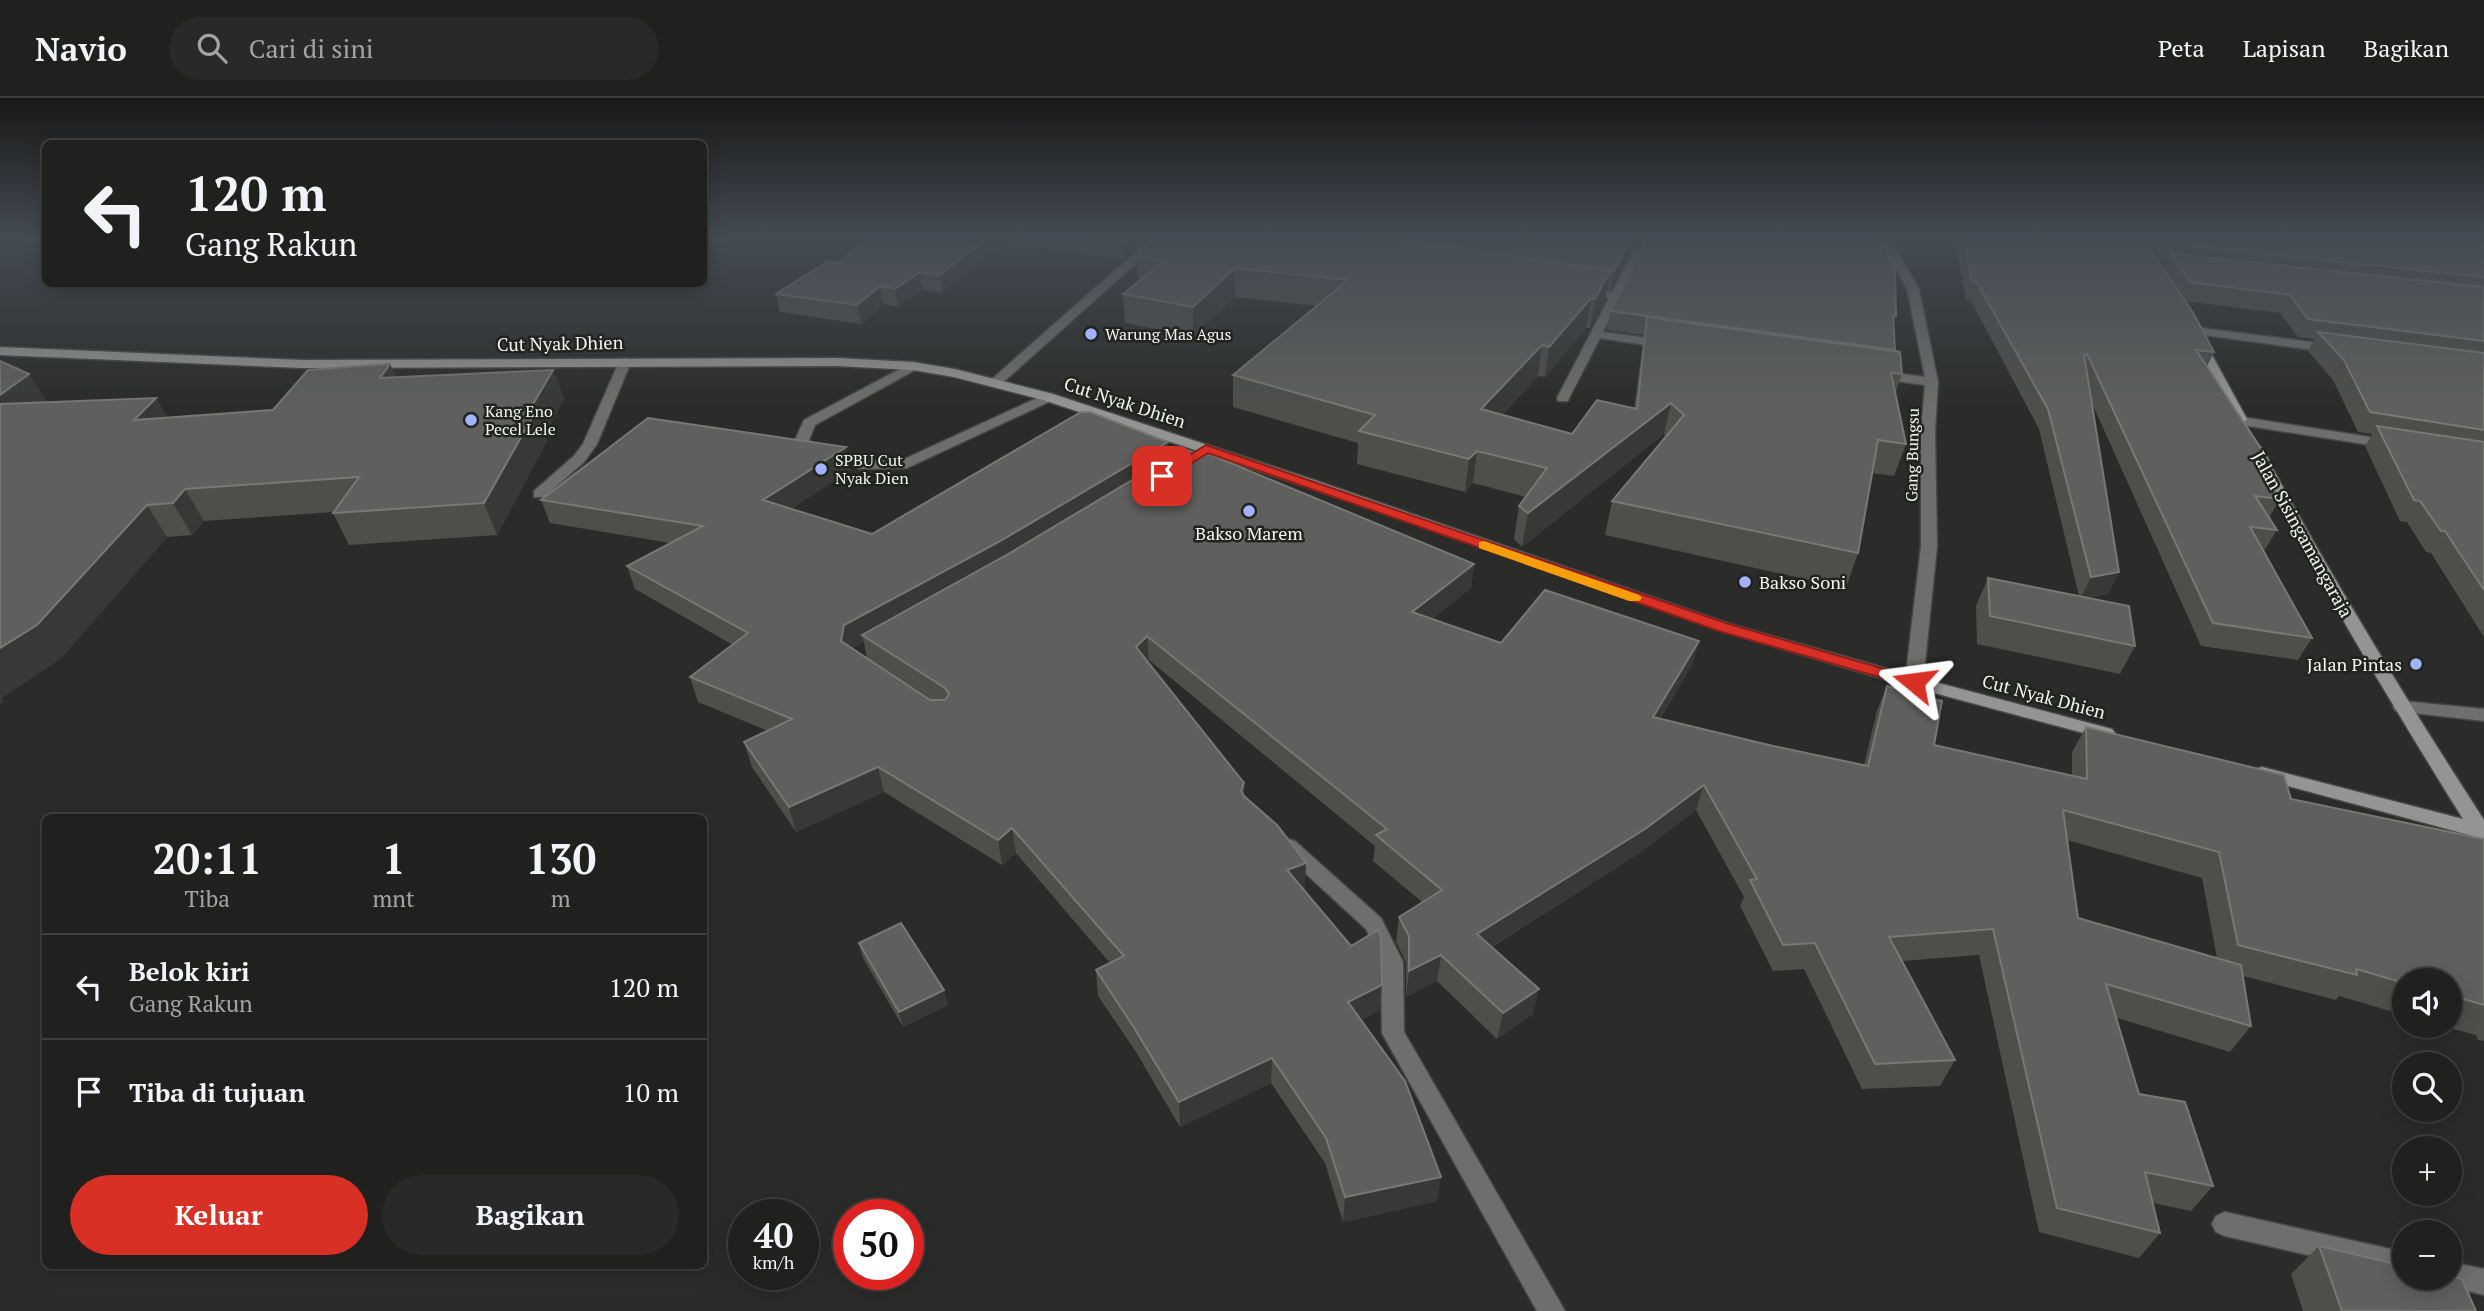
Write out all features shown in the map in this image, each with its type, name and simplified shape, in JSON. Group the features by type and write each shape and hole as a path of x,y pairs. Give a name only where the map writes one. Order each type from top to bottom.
{"main road":[{"name":"Jalan Sisingamangaraja","path":"2189,325 2298,530 2402,707 2482,832"},
{"name":"Cut Nyak Dhien","path":"0,351 303,364 837,362 912,366 996,382 1095,411 1724,628 1914,682 2124,737"},
{"path":"2242,768 2482,832"}],"street":[{"path":"996,382 1095,294"},
{"path":"1563,398 1615,296 1599,294"},
{"name":"Gang Bungsu","path":"1914,294 1932,382 1928,431 1929,547 1914,682"},
{"path":"2189,325 2343,349"},
{"path":"1596,334 1677,346"},
{"path":"539,495 579,459 590,443 625,362"},
{"path":"813,453 802,440 809,423 912,366"},
{"path":"1865,373 1932,382"},
{"path":"859,465 902,465 1048,397"},
{"path":"1072,426 1095,411"},
{"path":"2241,421 2403,446"},
{"path":"1183,463 1206,449"},
{"path":"2402,707 2484,715"},
{"path":"1273,833 1374,924 1392,962 1393,1033 1552,1311"},
{"path":"2225,1224 2392,1262"},
{"path":"2462,1277 2484,1282"}],"building":[{"path":"777,294 871,294 857,305"},
{"path":"1123,294 1207,294 1193,307"},
{"path":"1332,294 1598,294 1595,299 1591,298 1549,347 1542,345 1481,409 1572,434 1597,400 1637,409 1647,317 1900,352 1902,374 1891,373 1906,444 1878,440 1858,553 1612,501 1684,415 1671,403 1528,513 1519,506 1547,468 1477,451 1469,459 1359,431 1375,415 1233,375"},
{"path":"1619,294 1896,294 1896,316 1893,315 1895,350 1610,311"},
{"path":"1983,294 2180,294 2214,352 2196,350 2268,459 2254,457 2280,499 2255,496 2277,530 2250,527 2312,638 2213,623 2087,354 2084,355 2119,572 2091,577 2048,409"},
{"path":"2279,294 2484,294 2484,341 2308,319 2290,295"},
{"path":"2318,332 2484,353 2484,430 2370,412 2344,360"},
{"path":"0,361 29,374 0,395"},
{"path":"390,364 380,378 553,370 529,411 536,411 484,503 333,513 359,477 185,489 173,503 147,505 37,625 0,648 0,404 156,398 134,420 273,410 308,370"},
{"path":"1081,412 1090,412 1168,442 997,543 844,625 841,641 930,700 945,700 949,694 945,688 862,635 1010,553 1184,449 1195,453 1199,450 1474,564 1412,612 1501,643 1545,590 1699,641 1653,717 1868,766 1887,686 1942,701 1934,745 2087,779 2086,727 2284,775 2291,799 2484,839 2484,1005 2462,999 2462,968 2392,968 2392,980 2356,969 2357,975 2238,945 2219,852 2063,810 2078,918 2241,965 2251,1026 2106,984 2139,1094 2185,1102 2213,1186 2145,1172 2160,1233 2057,1208 1993,929 1889,937 1955,1060 1875,1064 1815,943 1783,945 1750,880 1757,879 1704,785 1645,829 1477,934 1539,989 1503,1013 1441,955 1409,971 1409,936 1399,917 1442,890 1376,835 1387,829 1147,636 1136,647 1244,783 1241,791 1244,796 1277,825 1306,863 1287,870 1351,946 1378,930 1381,937 1382,985 1348,1002 1405,1081 1441,1177 1345,1197 1326,1138 1272,1058 1179,1102 1096,970 1124,956 1012,828 998,840 878,767 789,807 744,742 792,719 690,677 748,633 627,566 703,526 541,500 648,418 846,447 763,500 872,534"},
{"path":"2377,426 2484,442 2484,590 2445,531 2441,531 2420,501 2414,500"},
{"path":"1988,578 2129,606 2135,646 1990,616"},
{"path":"901,923 944,990 899,1012 859,943"},
{"path":"2319,1246 2392,1263 2392,1290 2462,1290 2462,1279 2476,1311 2342,1311"}],"slow traffic":[{"path":"1484,545 1634,598"}],"place":[{"name":"Warung Mas Agus","path":"1091,334"},
{"name":"Kang Eno Pecel Lele","path":"471,420"},
{"name":"SPBU Cut Nyak Dien","path":"821,469"},
{"name":"Bakso Marem","path":"1249,511"},
{"name":"Bakso Soni","path":"1745,582"},
{"name":"Jalan Pintas","path":"2416,664"}],"route":[{"path":"1162,476 1206,449 1724,628 1914,682"}]}
